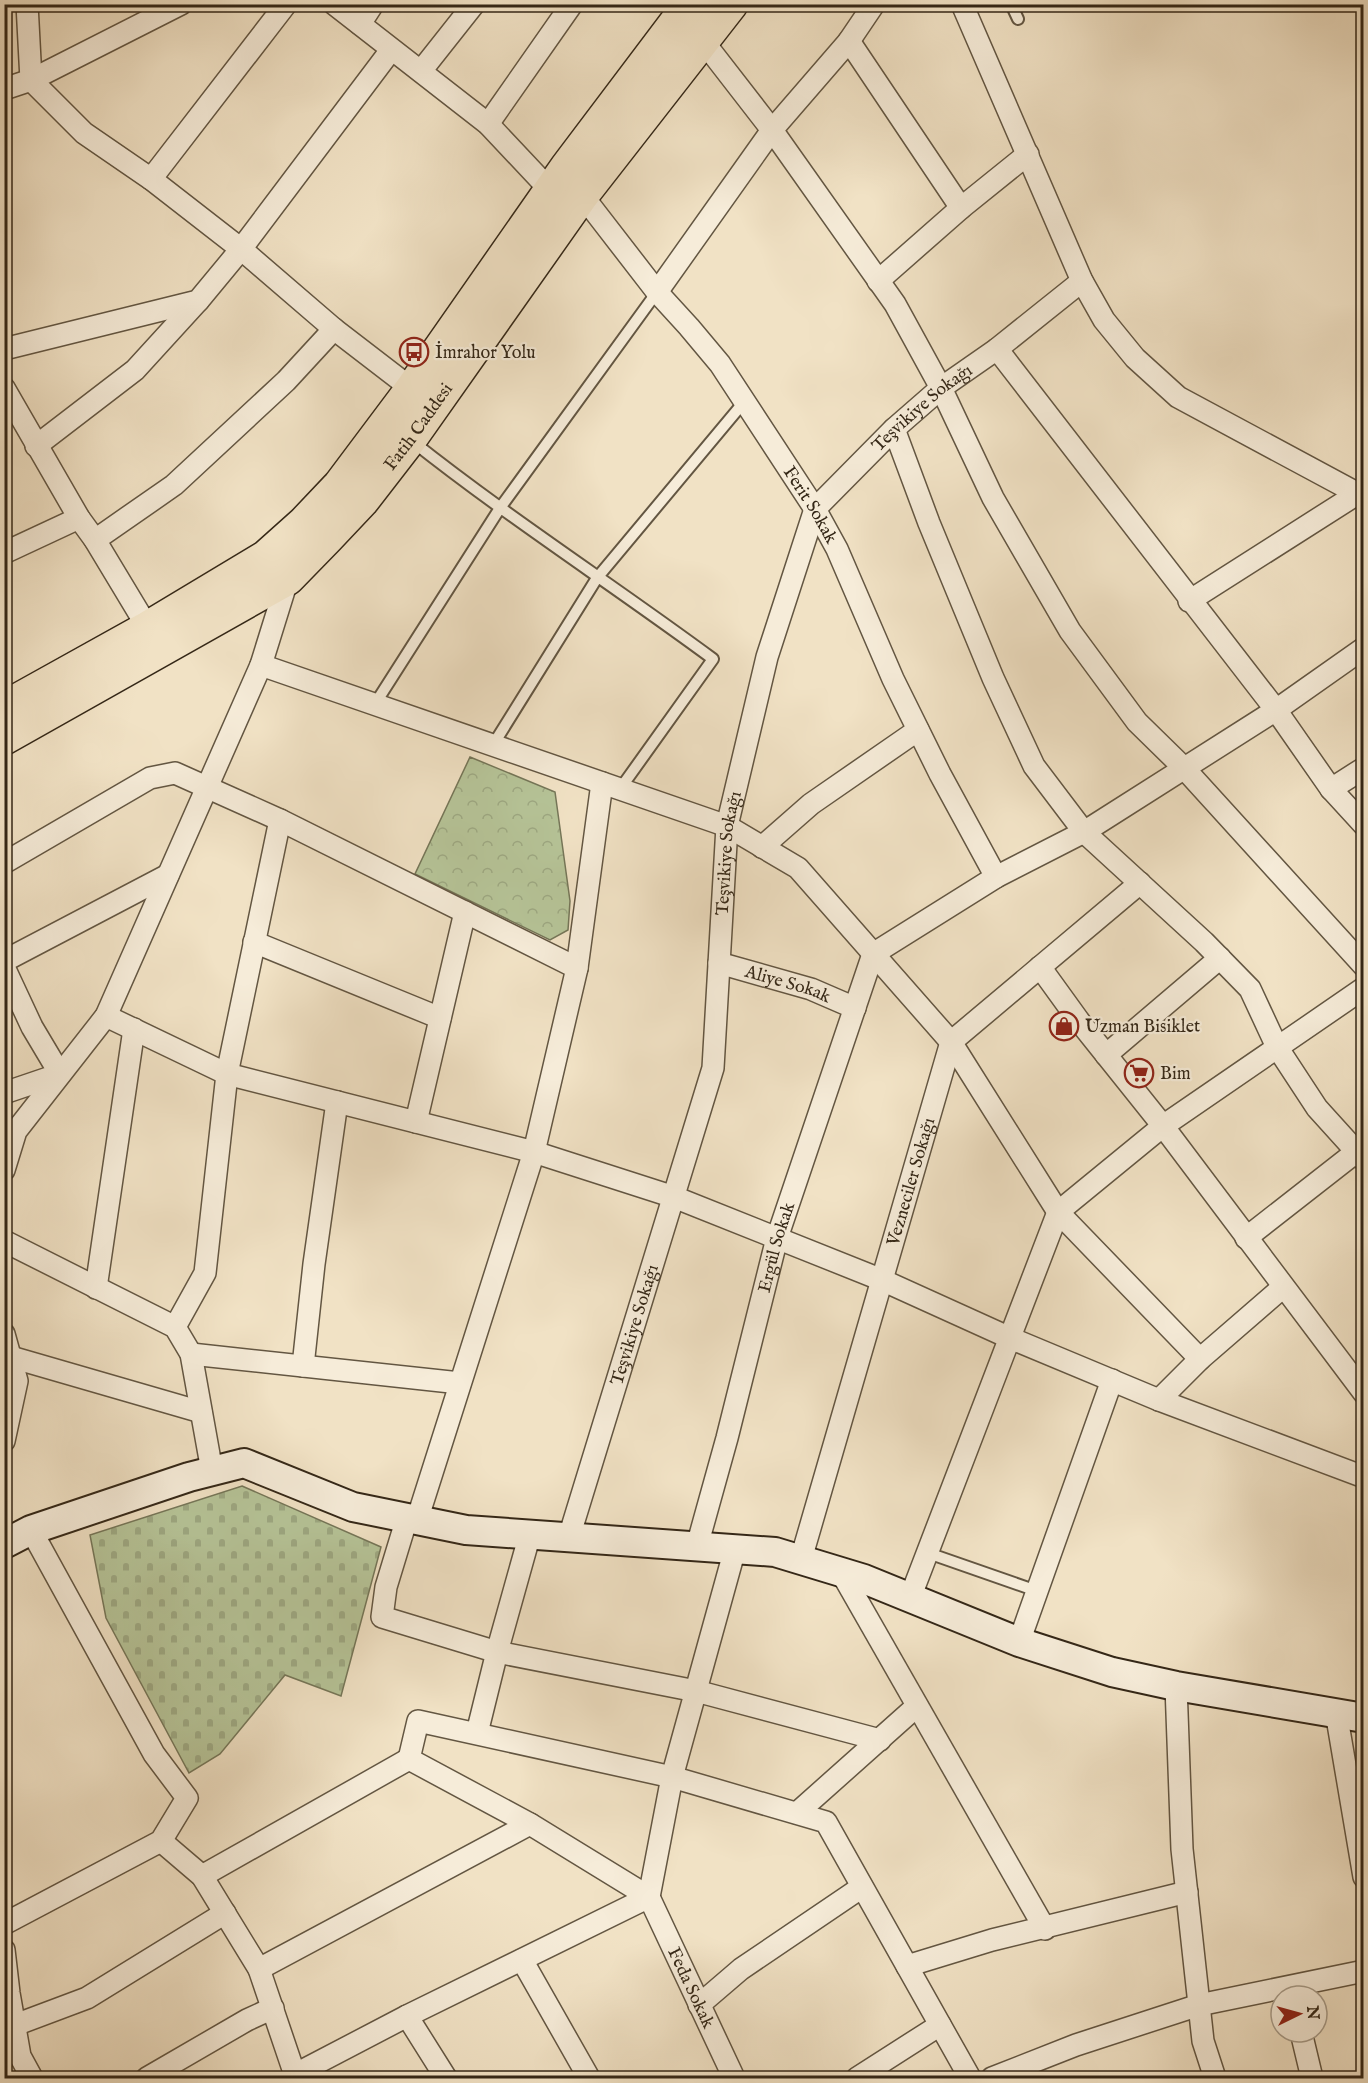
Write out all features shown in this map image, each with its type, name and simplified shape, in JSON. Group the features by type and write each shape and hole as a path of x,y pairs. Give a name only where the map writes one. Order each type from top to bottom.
{"main road":[{"path":"4,708 148,628 266,557 304,523 340,484 412,388 496,295 567,184 691,4"},
{"path":"567,184 703,41 731,4"},
{"name":"Fatih Caddesi","path":"4,738 288,578 362,501 410,440 496,295"}],"street":[{"path":"27,4 32,80 84,133 151,179 241,249 334,329 412,388"},
{"path":"4,89 32,80 154,11 182,4"},
{"path":"151,179 286,4"},
{"name":"Ferit Sokak","path":"334,4 567,184 714,357 815,508 837,549 893,680 996,877"},
{"path":"360,24 374,4"},
{"path":"421,71 474,4"},
{"path":"488,124 572,4"},
{"path":"691,4 703,41 772,130 896,304 941,387 993,498 1070,631 1137,722 1183,767 1364,966"},
{"path":"657,292 772,130 849,41 874,4"},
{"path":"962,4 1082,281 1104,320 1135,358 1178,397 1360,496 1189,601"},
{"path":"849,41 961,208"},
{"path":"36,446 135,370 198,301 241,249 391,50"},
{"path":"878,281 961,208 1028,154"},
{"name":"Teşvikiye Sokağı","path":"569,1537 713,1068 727,826 767,657 815,508 894,429 941,387 997,349 1082,281"},
{"path":"4,349 198,301"},
{"path":"95,540 174,485 286,381 334,329"},
{"path":"997,349 1189,601 1276,710 1332,789 1364,825"},
{"path":"4,388 79,518 95,540 148,628"},
{"path":"894,429 937,544 993,678 1034,766 1084,832 1220,958 1250,989 1277,1047 1317,1108 1360,1156 1246,1238"},
{"path":"4,553 79,518"},
{"path":"4,1170 16,1131 106,1016 261,665 288,578"},
{"path":"873,954 996,877 1084,832 1276,710 1364,648"},
{"path":"261,665 727,826 798,868 951,1042 1058,1212 1200,1359"},
{"path":"762,847 811,804 918,730"},
{"path":"1332,789 1364,768"},
{"path":"4,863 150,778 176,773 280,820 577,968"},
{"path":"611,786 577,968 534,1152 460,1383 386,1587 382,1617 497,1652 696,1691 880,1740"},
{"path":"175,1327 205,1273 226,1074 280,820"},
{"path":"4,961 168,875"},
{"path":"951,1042 1140,883"},
{"path":"416,1122 465,912"},
{"path":"254,942 440,1018"},
{"name":"Ergül Sokak","path":"697,1546 727,1438 777,1238 873,954"},
{"path":"1106,1055 1220,958"},
{"name":"Aliye Sokak","path":"719,963 811,989 855,1008"},
{"path":"4,967 32,1026 60,1074"},
{"path":"1040,967 1364,1393"},
{"path":"910,1598 1058,1212 1163,1126 1364,987"},
{"path":"106,1016 226,1074 534,1152 674,1197 882,1280 1010,1338 1159,1400 1364,1477"},
{"path":"96,1287 134,1029"},
{"name":"Vezneciler Sokağı","path":"801,1559 951,1042"},
{"path":"4,1093 60,1074"},
{"path":"303,1366 314,1264 337,1102"},
{"path":"4,1241 175,1327 191,1354 212,1471"},
{"path":"1159,1400 1200,1359 1283,1287"},
{"path":"7,1344 201,1412"},
{"path":"4,1441 17,1381 7,1344"},
{"path":"191,1354 460,1383"},
{"path":"1019,1642 1112,1380"},
{"path":"4,1544 31,1530 189,1477 244,1462 353,1507 466,1530 776,1552 864,1579 1019,1642 1112,1672 1176,1686 1354,1718 1364,1876"},
{"path":"4,1924 161,1841 187,1798 154,1754 31,1530"},
{"path":"477,1733 530,1534"},
{"path":"650,1898 672,1777 735,1549"},
{"path":"841,1572 1045,1929"},
{"path":"1176,1686 1182,1849 1203,2041 1215,2079"},
{"path":"797,1813 917,1706"},
{"path":"202,1876 409,1759 418,1721 672,1777 826,1822 970,2079"},
{"path":"409,1759 530,1824 650,1898"},
{"path":"259,1970 530,1824"},
{"path":"161,1841 202,1876 259,1970 296,2076 407,2016 650,1898"},
{"path":"699,2005 741,1969 862,1887"},
{"path":"907,1966 992,1940 1045,1929 1187,1892"},
{"name":"Feda Sokak","path":"650,1898 734,2079"},
{"path":"15,2025 87,1998 225,1913"},
{"path":"4,1950 7,1995 20,2056 32,2079"},
{"path":"522,1960 589,2079"},
{"path":"1317,1984 1364,1971"},
{"path":"992,2079 1076,2045 1199,2006 1269,1995"},
{"path":"147,2079 247,2020 273,2008"},
{"path":"407,2016 446,2079"},
{"path":"857,2079 940,2025"},
{"path":"1304,2044 1312,2079"}],"lane":[{"path":"1011,4 1018,19"},
{"path":"375,705 500,508 657,292"},
{"path":"493,745 597,578 744,402"},
{"path":"410,440 500,508 713,659 611,786"},
{"path":"928,1552 1037,1591"}],"green space":[{"path":"470,757 555,792 570,901 568,930 550,940 415,874"},
{"path":"242,1486 381,1547 341,1696 285,1675 220,1754 189,1773 106,1618 90,1535"}],"place":[{"name":"İmrahor Yolu","path":"414,352"},
{"name":"Uzman Bisiklet","path":"1064,1026"},
{"name":"Bim","path":"1139,1073"}]}
